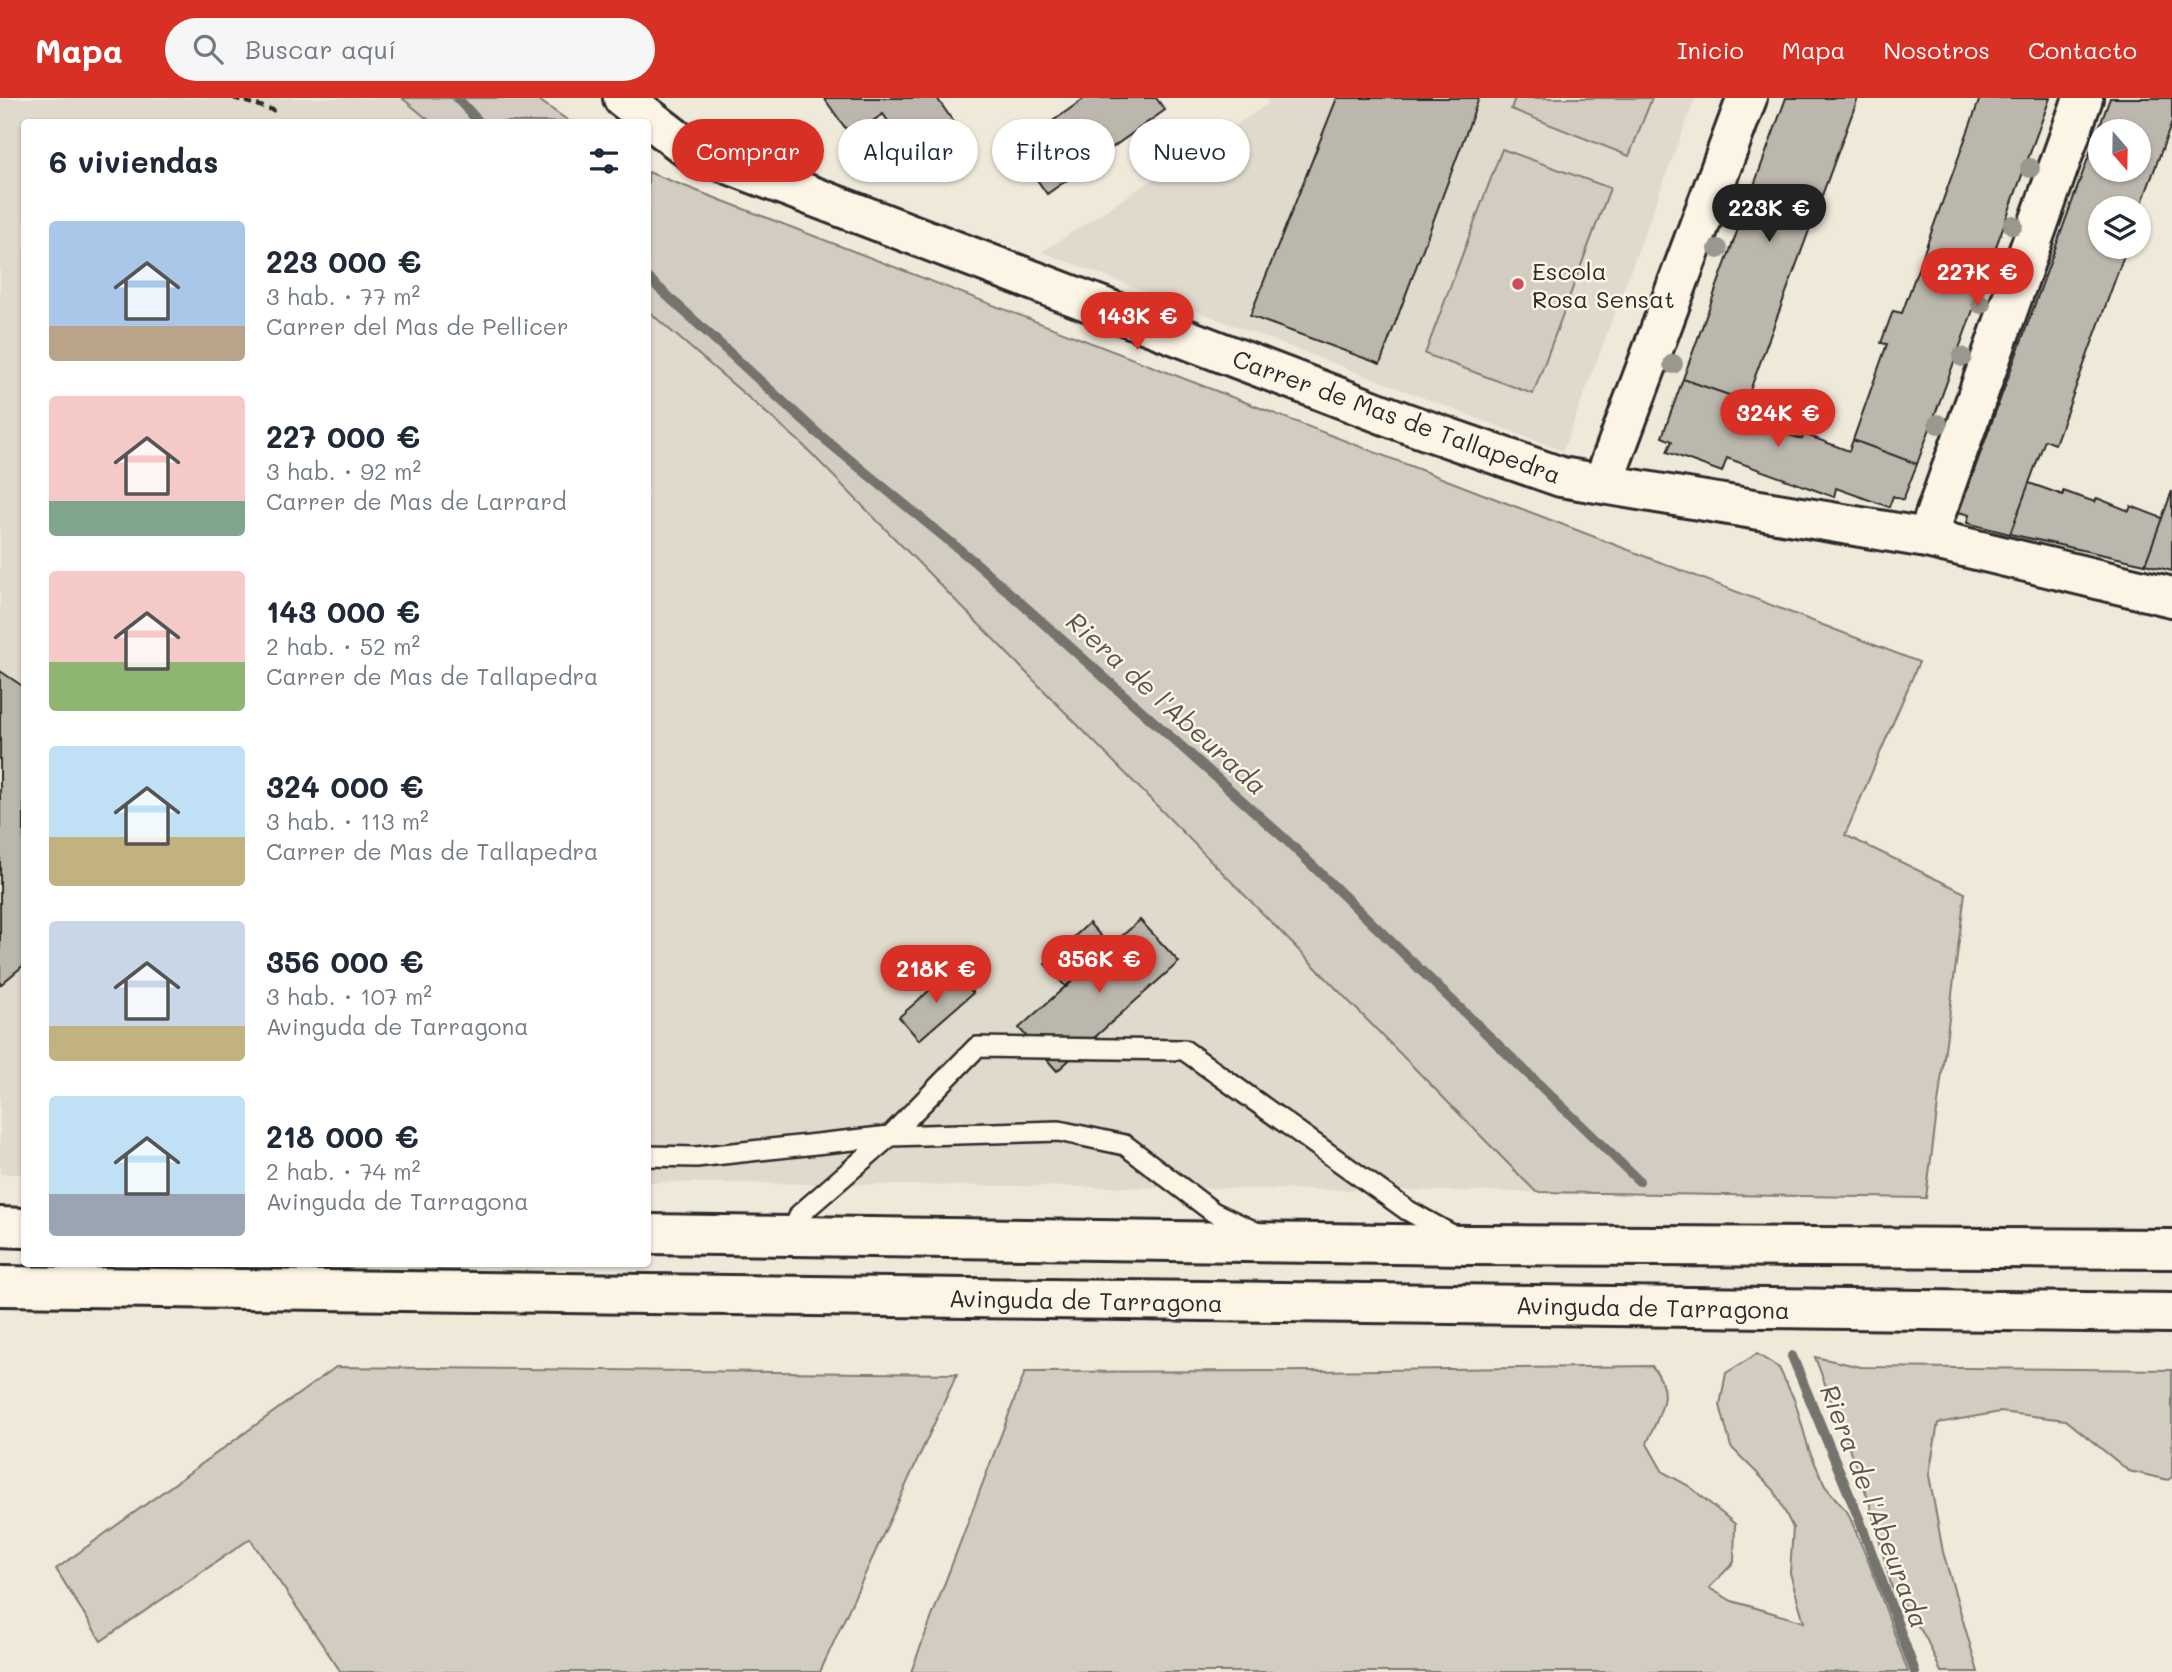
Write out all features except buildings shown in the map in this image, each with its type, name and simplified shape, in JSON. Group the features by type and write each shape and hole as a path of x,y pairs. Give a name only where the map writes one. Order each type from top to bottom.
{"main road":[{"name":"Carrer de Mas de Tallapedra","path":"622,98 650,119"},
{"path":"1603,484 1747,98"},
{"path":"1927,538 2083,98"},
{"name":"Carrer de Mas de Tallapedra","path":"651,120 689,149 1406,423 1560,477 1927,538 2172,597"},
{"path":"0,1227 21,1228"},
{"path":"651,1234 1469,1245 2172,1249"},
{"name":"Avinguda de Tarragona","path":"0,1286 2172,1313"}],"lane":[{"path":"791,1235 800,1214 890,1136 977,1047 1184,1050 1407,1210 1469,1245"},
{"path":"651,1156 696,1157 890,1136 1059,1131 1125,1145 1213,1212 1278,1243"}],"path":[{"path":"234,98 276,111"}],"shaded area":[{"path":"0,98 402,98 427,119 21,119 21,1174 0,1174"},
{"path":"402,98 536,98 566,119 427,119"},
{"name":"Escola Rosa Sensat","path":"1268,98 1337,98 1250,316 1380,364 1479,98 1515,98 1511,109 1629,156 1652,98 1695,98 1563,451 1042,252 1149,182 1250,182 1250,119 1245,119 1268,104"},
{"path":"1515,98 1652,98 1629,156 1511,109"},
{"path":"1502,149 1610,188 1533,394 1425,354"},
{"path":"651,173 1919,662 1845,835 1965,893 1926,1198 1536,1192 800,442 651,314"},
{"path":"651,314 800,442 1536,1192 651,1182"},
{"path":"1757,1354 1779,1368 1795,1401 1809,1450 1825,1486 1848,1513 1869,1563 1908,1672 911,1672 1025,1372 1652,1366 1659,1376 1664,1395 1660,1413 1647,1444 1663,1472 1689,1486 1735,1524 1734,1562 1709,1588 1732,1601 1804,1622 1790,1573 1793,1528 1774,1490 1731,1447 1720,1405 1726,1373"},
{"path":"1815,1357 1861,1367 2172,1370 2172,1477 2168,1480 2129,1471 2066,1420 2000,1412 1938,1423 1929,1475 1943,1552 1978,1672 1941,1672 1926,1638 1892,1588 1869,1501"},
{"path":"336,1367 957,1374 820,1672 341,1672 250,1539 101,1641 56,1569"}],"waterway":[{"name":"Riera de l'Abeurada","path":"457,98 476,119"},
{"name":"Riera de l'Abeurada","path":"651,281 816,432 976,563 1284,838 1639,1181"},
{"name":"Riera de l'Abeurada","path":"1792,1356 1860,1521 1915,1672"}],"place":[{"name":"Escola Rosa Sensat","path":"1518,284"}]}
